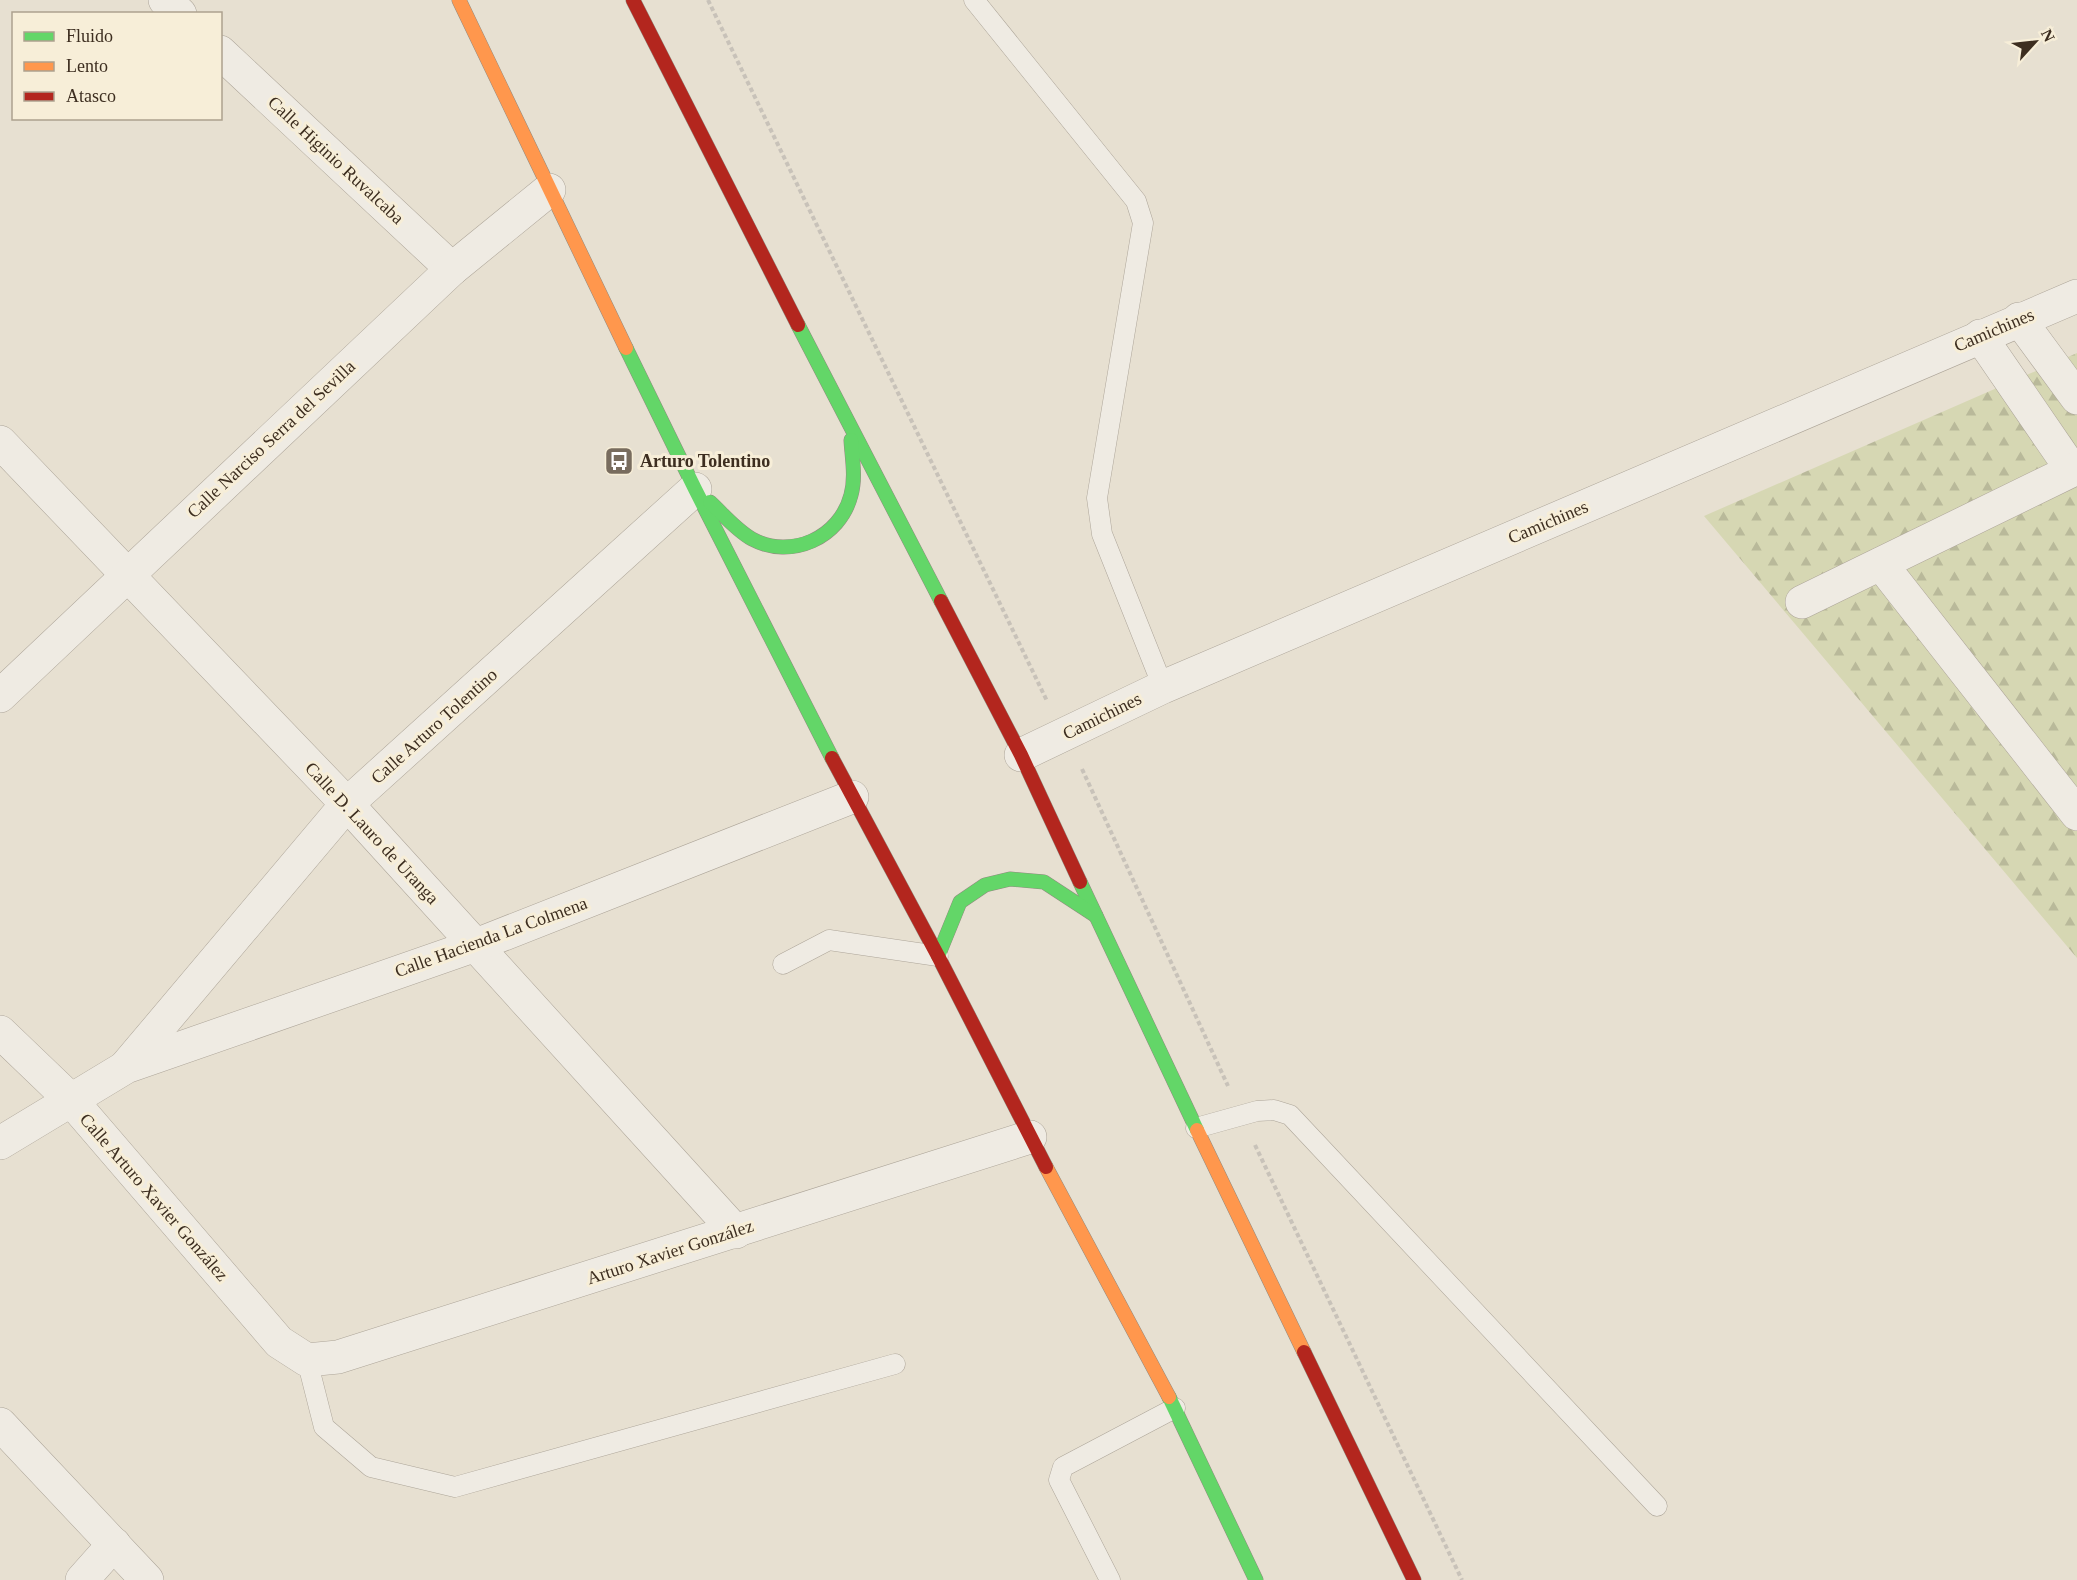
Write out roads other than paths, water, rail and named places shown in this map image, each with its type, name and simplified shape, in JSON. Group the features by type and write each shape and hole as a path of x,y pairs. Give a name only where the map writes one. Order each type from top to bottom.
{"highway":[{"path":"459,0 695,489 852,797 1175,1408 1256,1580"},
{"path":"633,0 851,429 1021,755 1196,1128 1414,1580"},
{"path":"695,489 751,539 780,547 803,544 826,535 838,521 851,499 854,479 851,429"},
{"path":"938,956 960,902 986,885 1010,879 1044,882 1096,916"}],"street":[{"path":"165,0 178,12"},
{"name":"Calle Higinio Ruvalcaba","path":"222,54 453,268"},
{"name":"Calle Narciso Serra del Sevilla","path":"0,696 453,268 549,190"},
{"name":"Camichines","path":"1021,755 1163,687 2077,296"},
{"path":"2019,319 2077,398"},
{"path":"1802,602 2074,469 1980,336"},
{"name":"Calle D. Lauro de Uranga","path":"0,442 347,804 736,1232"},
{"name":"Calle Arturo Tolentino","path":"126,1066 347,804 695,489"},
{"path":"1881,564 2077,814"},
{"name":"Calle Hacienda La Colmena","path":"126,1066 476,945 852,797"},
{"name":"Calle Arturo Xavier González","path":"0,1032 71,1100 279,1342 307,1360"},
{"path":"0,1143 126,1066"},
{"name":"Arturo Xavier González","path":"307,1360 338,1357 1030,1137"},
{"path":"0,1424 147,1580"},
{"path":"82,1580 114,1544"}],"lane":[{"path":"974,0 1136,201 1143,223 1097,498 1102,534 1163,687"},
{"path":"783,964 829,940 938,956"},
{"path":"1196,1128 1241,1115 1274,1110 1290,1115 1657,1506"},
{"path":"307,1360 324,1427 371,1467 455,1487 895,1364"},
{"path":"1110,1580 1059,1480 1059,1473 1062,1467 1175,1408"}],"place":[{"name":"Arturo Tolentino","path":"619,461"}]}
